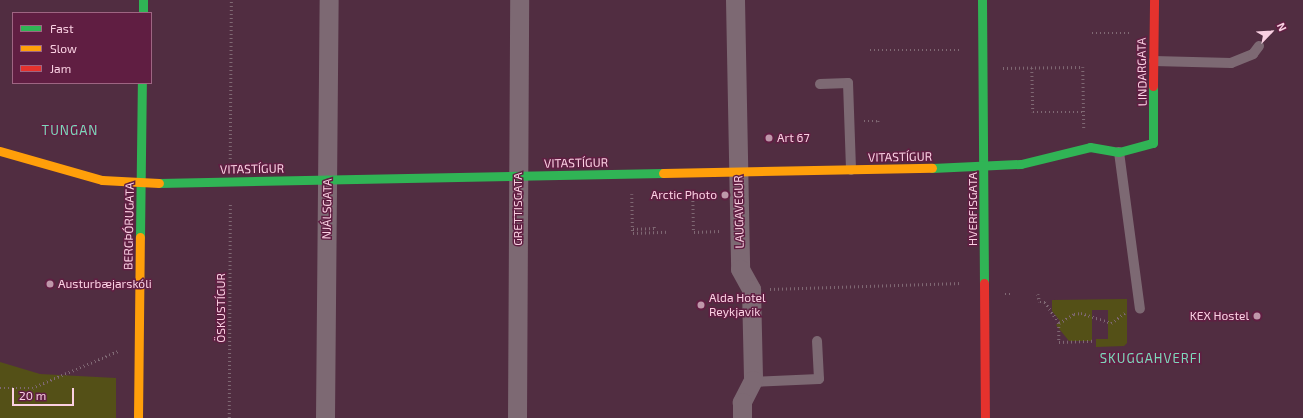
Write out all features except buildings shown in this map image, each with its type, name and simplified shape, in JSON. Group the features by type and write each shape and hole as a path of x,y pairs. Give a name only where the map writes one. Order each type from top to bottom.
{"street":[{"path":"143,0 143,12"},
{"name":"NJÁLSGATA","path":"325,418 329,0"},
{"name":"GRETTISGATA","path":"517,418 519,0"},
{"name":"LAUGAVEGUR","path":"735,0 740,269 751,289 752,382 742,402 742,418"},
{"name":"HVERFISGATA","path":"982,0 985,418"},
{"name":"LINDARGATA","path":"1153,143 1154,0"},
{"name":"BERGÞÓRUGATA","path":"138,418 142,84"},
{"name":"VITASTÍGUR","path":"0,151 102,180 141,183 984,167 1021,164 1090,147 1119,152 1153,143"}],"lane":[{"path":"1154,61 1231,63 1253,54 1259,46"},
{"path":"820,84 848,83 851,170"},
{"path":"1119,152 1140,309"},
{"path":"752,382 819,379 817,341"}],"path":[{"path":"230,161 231,0"},
{"path":"1092,33 1153,33"},
{"path":"870,50 983,51"},
{"path":"996,68 1083,67 1084,148"},
{"path":"1032,68 1033,112 1084,112"},
{"path":"868,121 878,121 879,124"},
{"path":"692,173 694,232 739,231"},
{"path":"631,174 633,233 667,232"},
{"name":"ÖSKUSTÍGUR","path":"229,418 230,199"},
{"path":"633,229 654,228 654,224"},
{"path":"792,288 964,283"},
{"path":"1038,294 1040,302 1045,302 1059,323 1059,342 1094,340"},
{"path":"1059,323 1074,314 1081,313 1112,323 1124,313"},
{"path":"0,388 32,388 87,362 139,343"}],"shaded area":[{"path":"1127,299 1127,343 1124,346 1096,347 1096,339 1108,339 1108,310 1092,310 1092,341 1069,341 1056,325 1060,321 1052,311 1052,300"},
{"path":"0,362 40,374 116,378 116,418 0,418"}],"traffic: fast":[{"path":"143,0 143,12"},
{"path":"982,0 984,283"},
{"path":"140,237 142,84"},
{"path":"932,168 1021,164 1090,147 1119,152 1153,143 1153,86"},
{"path":"159,183 663,173"}],"traffic: slow":[{"path":"0,151 102,180 159,183"},
{"path":"663,173 932,168"},
{"path":"138,418 140,237"}],"traffic: jam":[{"path":"1153,86 1154,0"},
{"path":"984,283 985,418"}],"place":[{"name":"Art 67","path":"769,138"},
{"name":"Arctic Photo","path":"725,195"},
{"name":"Austurbæjarskóli","path":"50,284"},
{"name":"Alda Hotel Reykjavik","path":"701,305"},
{"name":"KEX Hostel","path":"1257,316"}],"district":[{"name":"TUNGAN","path":"70,130"},
{"name":"SKUGGAHVERFI","path":"1151,358"}]}
